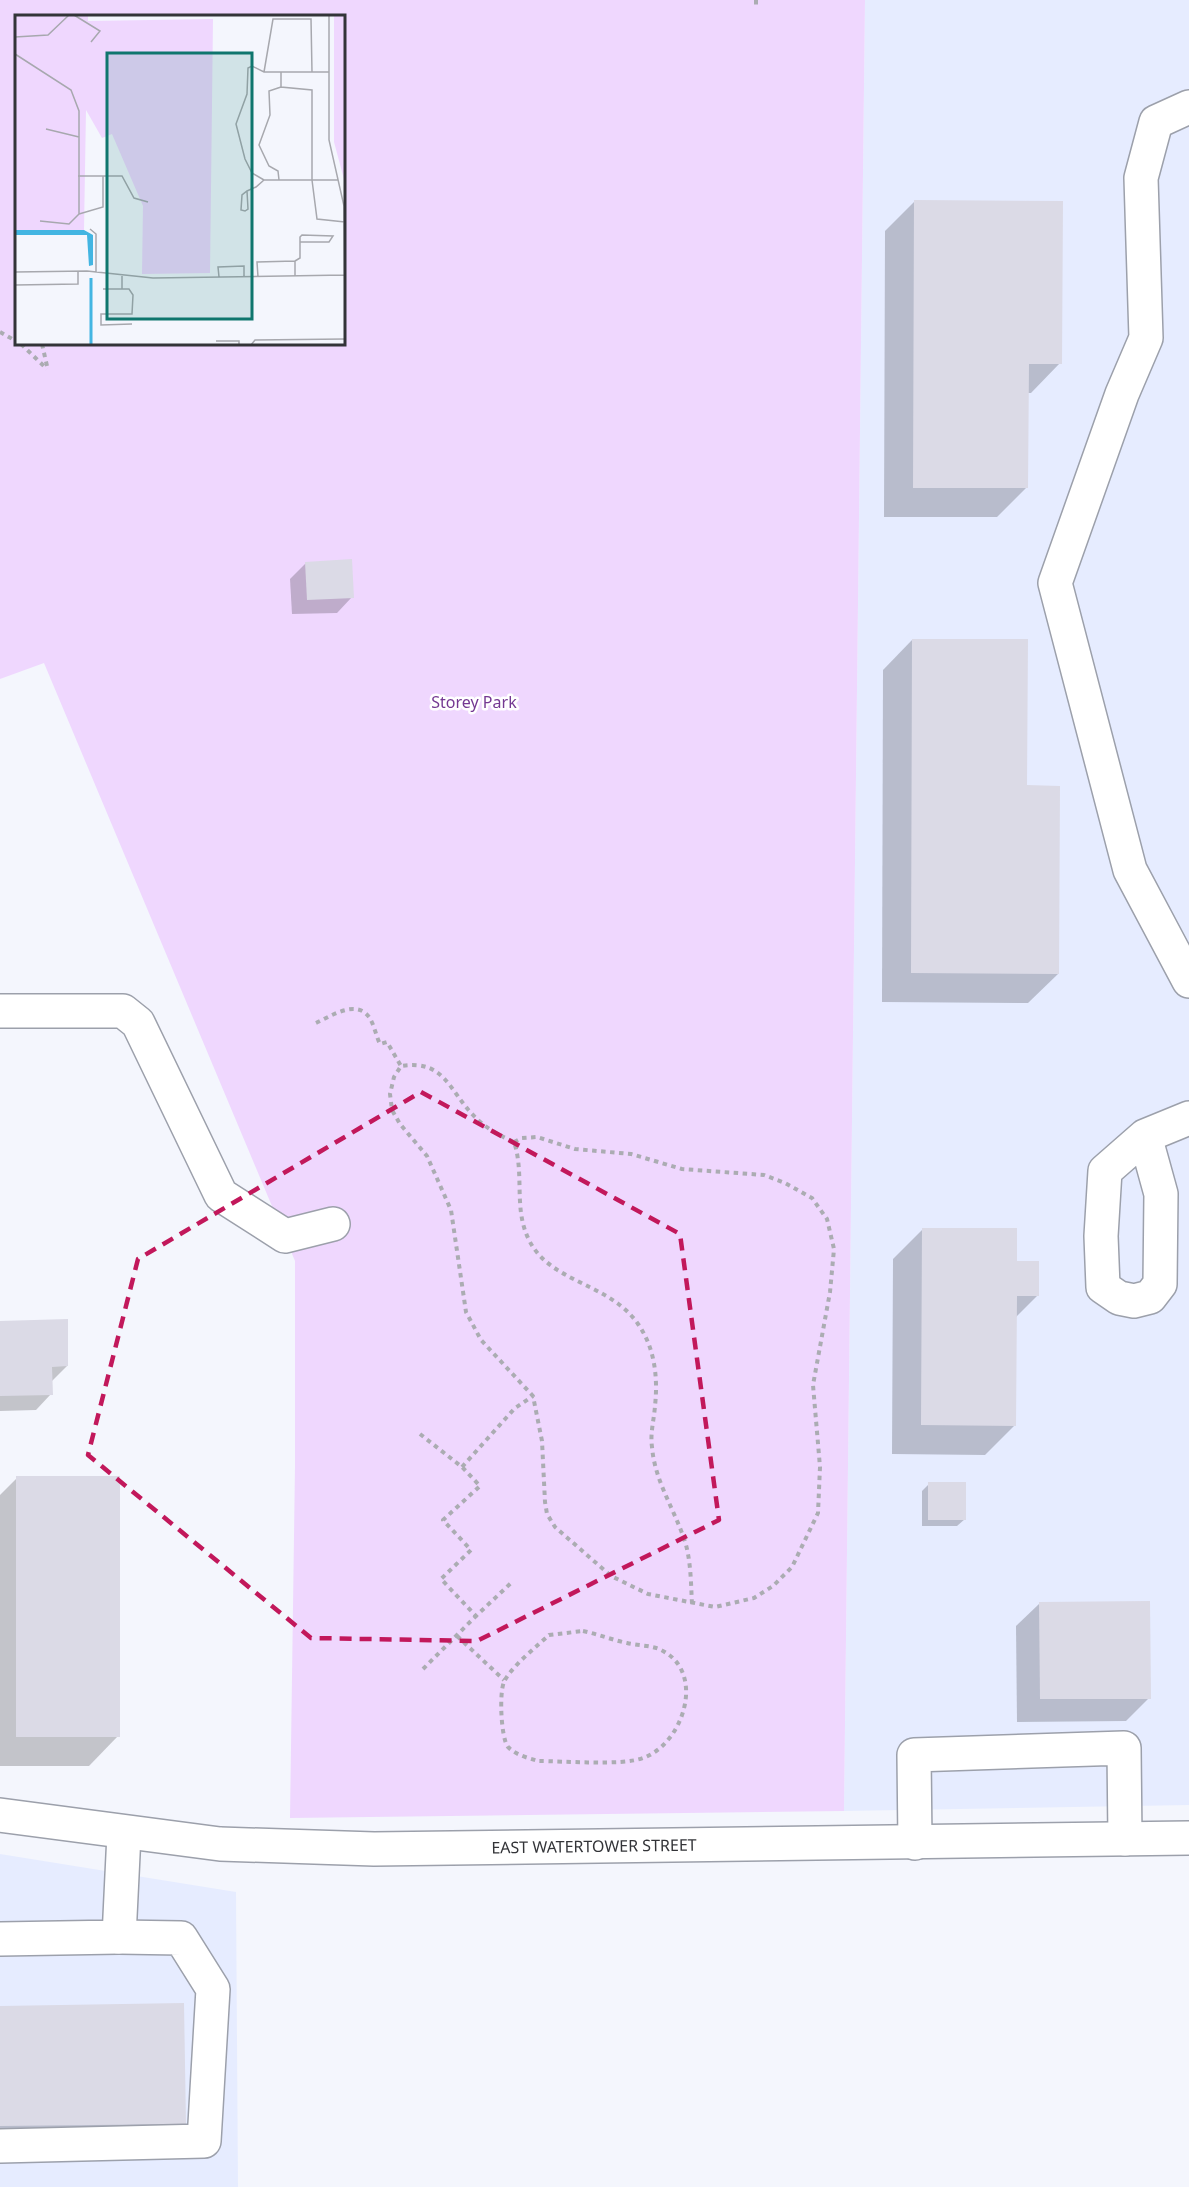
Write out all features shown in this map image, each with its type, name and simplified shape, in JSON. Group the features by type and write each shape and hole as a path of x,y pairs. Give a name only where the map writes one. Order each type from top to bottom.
{"street":[{"path":"1189,107 1156,122 1141,178 1146,338 1122,394 1055,583 1131,870 1189,981"},
{"path":"0,1011 123,1011 138,1023 221,1195 285,1236 333,1224"},
{"path":"1145,1136 1189,1118"},
{"path":"915,1843 914,1755 1124,1748 1125,1839"},
{"name":"EAST WATERTOWER STREET","path":"0,1815 124,1834 276,1848 374,1849 1189,1838"},
{"path":"119,1936 124,1834"},
{"path":"0,1939 119,1936 181,1938 213,1989 204,2141 0,2146"}],"path":[{"path":"756,0 756,8"},
{"path":"0,332 15,340"},
{"path":"22,345 47,369 42,345"},
{"path":"316,1023 346,1010 362,1012 369,1017 380,1044 387,1042 401,1066"},
{"path":"513,1142 522,1138 537,1137 575,1149 631,1154 682,1169 764,1175 786,1183 812,1198 827,1219 834,1249 830,1292 813,1385 820,1489 818,1513 792,1566 773,1586 754,1598 733,1605 715,1607 692,1604 648,1594 611,1576 555,1527 547,1514 544,1502 542,1441 533,1396 481,1340 466,1312 451,1210 427,1156 400,1124 392,1110 390,1094 394,1077 401,1066 414,1064 427,1066 444,1076 476,1119 513,1142 520,1172 520,1208 529,1242 555,1269 596,1288 619,1302 639,1324 652,1352 657,1378 652,1447 659,1480 686,1545 692,1604"},
{"path":"462,1467 515,1408 533,1396"},
{"path":"420,1434 462,1467 480,1486 443,1520 471,1550 441,1579 476,1616"},
{"path":"423,1669 511,1583"},
{"path":"583,1632 662,1650 679,1665 684,1678 686,1697 683,1715 675,1733 662,1746 643,1758 538,1761 521,1755 509,1747 503,1739 501,1694 504,1680 549,1635 583,1632"},
{"path":"457,1636 504,1680"}],"highlighted area":[{"path":"421,1092 680,1234 719,1520 477,1641 311,1638 88,1455 138,1259"}],"shaded area":[{"path":"865,0 1189,0 1189,1805 844,1811"},
{"path":"0,1854 236,1892 238,2187 0,2187"}],"green space":[{"name":"Storey Park","path":"0,0 865,0 844,1811 290,1818 295,1466 295,1261 44,663 0,679"}],"building":[{"path":"914,200 1063,201 1062,364 1029,364 1028,488 913,488"},
{"path":"352,559 354,598 307,600 305,562"},
{"path":"912,639 1028,639 1027,785 1060,786 1059,974 911,973"},
{"path":"922,1228 1017,1228 1017,1261 1039,1261 1039,1296 1017,1296 1016,1426 921,1425"},
{"path":"68,1319 68,1366 52,1367 53,1395 0,1396 0,1321"},
{"path":"16,1476 120,1476 120,1737 16,1737"},
{"path":"928,1482 966,1482 966,1520 928,1520"},
{"path":"1150,1601 1151,1699 1040,1699 1039,1602"},
{"path":"184,2003 186,2124 0,2126 0,2006"}]}
